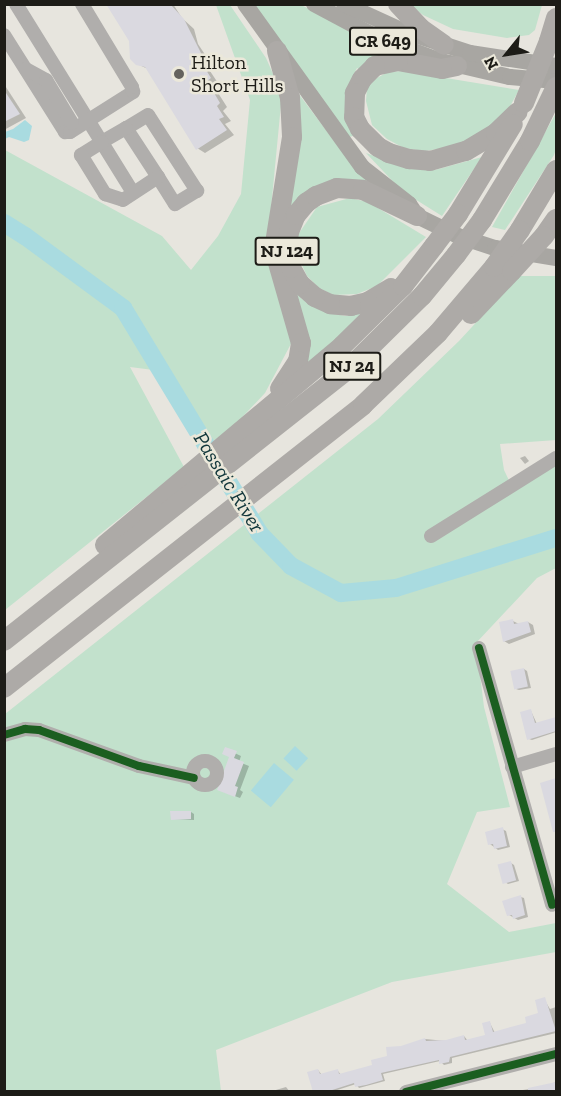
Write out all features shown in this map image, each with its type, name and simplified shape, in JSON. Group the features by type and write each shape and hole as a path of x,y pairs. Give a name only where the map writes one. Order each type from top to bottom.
{"highway":[{"path":"398,4 420,28 444,45"},
{"name":"NJ 124","path":"417,216 363,190 337,188 316,196 296,215 289,232 287,253 294,275 304,289 322,302 337,305 368,302 393,287 418,265 458,214 508,134 549,41 556,18"},
{"path":"227,454 291,375 301,351 300,333 277,265 274,249 292,137 292,118 286,82 277,51"},
{"path":"457,66 442,69 398,61 375,66 362,79 355,93 354,117 360,129 378,147 389,153 409,159 430,161 466,151 496,133 521,108"},
{"name":"NJ 24","path":"4,641 227,454 348,369 422,296 482,220 530,141 553,95"},
{"name":"NJ 24","path":"4,688 363,405 503,269 520,230 556,170"},
{"path":"503,269 544,236 556,219"},
{"path":"260,414 317,368 370,320 403,286 418,265"}],"main road":[{"path":"245,4 362,167 409,204 417,216"},
{"name":"CR 649","path":"314,4 376,38 457,66 510,77 556,81"},
{"name":"CR 649","path":"344,4 381,22 444,45 495,58 556,66"},
{"name":"NJ 124","path":"417,216 459,236 495,248 556,258"}],"street":[{"path":"16,4 133,193"},
{"path":"6,42 65,132 70,132 133,92 82,4"},
{"path":"46,80 48,56"},
{"path":"25,69 46,80 72,123"},
{"path":"126,128 158,177 175,204 197,191 148,115 102,142 81,155 105,194 123,200 158,177"},
{"path":"431,536 556,458"},
{"path":"479,648 512,767 552,897"},
{"path":"4,735 26,729 39,730 139,766 194,778"},
{"path":"512,767 556,754"},
{"path":"406,1092 556,1054"}],"green space":[{"path":"216,5 230,5 266,58 282,94 267,250 294,338 265,393 233,427 213,441 169,372 130,367 184,467 5,610 5,150 162,236 191,270 218,236 241,194 250,100"},
{"path":"253,5 301,5 401,54 360,70 357,68 345,97 345,107 353,136 345,138"},
{"path":"410,5 542,5 535,30 529,35 507,38 453,29 423,15"},
{"path":"403,71 519,90 508,110 478,136 446,148 424,151 404,148 387,139 372,125 366,101 367,88 375,79 388,72"},
{"path":"298,93 350,162 371,184 288,215"},
{"path":"556,113 554,155 505,230 492,227"},
{"path":"366,153 402,166 435,170 482,157 442,216 402,191"},
{"path":"350,198 368,202 426,237 377,286 357,294 333,295 319,288 307,276 300,261 295,239 317,207"},
{"path":"519,276 556,276 556,440 500,444 504,470 514,491 556,464 556,568 537,578 476,643 484,707 510,807 477,812 447,884 509,932 556,923 556,952 392,982 216,1050 221,1091 5,1092 5,714 378,419 459,341"},
{"path":"292,286 302,299 329,313 346,316 363,313 302,372"}],"water":[{"path":"25,120 32,126 29,140 24,142 9,137 5,139 5,132"},
{"path":"295,746 308,758 297,771 283,758"},
{"path":"274,763 294,780 271,807 251,791"}],"building":[{"name":"Hilton Short Hills","path":"106,4 170,4 184,19 202,55 198,57 211,78 207,81 220,103 217,106 224,117 219,119 227,130 196,150 145,67 136,65 130,59 129,41"},
{"path":"4,90 20,114 4,122"},
{"path":"513,619 514,624 528,621 531,632 503,642 499,622"},
{"path":"524,668 528,687 514,689 510,671"},
{"path":"531,709 535,723 556,717 556,731 527,740 520,712"},
{"path":"225,747 237,751 234,758 244,762 235,786 238,787 235,797 217,790 229,757 222,754"},
{"path":"556,778 556,832 553,832 540,783"},
{"path":"170,811 191,811 191,819 171,820"},
{"path":"503,827 507,846 494,849 493,844 488,845 485,832"},
{"path":"511,861 516,880 503,884 497,865"},
{"path":"521,895 525,915 513,919 512,915 507,916 502,901"},
{"path":"545,997 556,1031 450,1057 449,1062 439,1064 439,1060 381,1073 383,1080 366,1085 355,1087 354,1083 326,1092 313,1092 307,1072 318,1069 320,1074 338,1069 339,1074 372,1065 371,1060 387,1056 386,1047 401,1046 425,1038 426,1041 446,1040 464,1035 465,1040 485,1035 482,1023 490,1021 493,1032 526,1023 525,1017 538,1013 535,1000"},
{"path":"556,1082 556,1092 528,1092 528,1088"}],"waterway":[{"name":"Passaic River","path":"4,223 123,308 259,533 291,566 341,593 396,588 556,538"}],"cycle path":[{"path":"479,648 552,905"},
{"path":"4,735 25,729 39,730 139,766 194,778"},
{"path":"406,1092 556,1054"}],"place":[{"name":"Hilton Short Hills","path":"179,74"}]}
